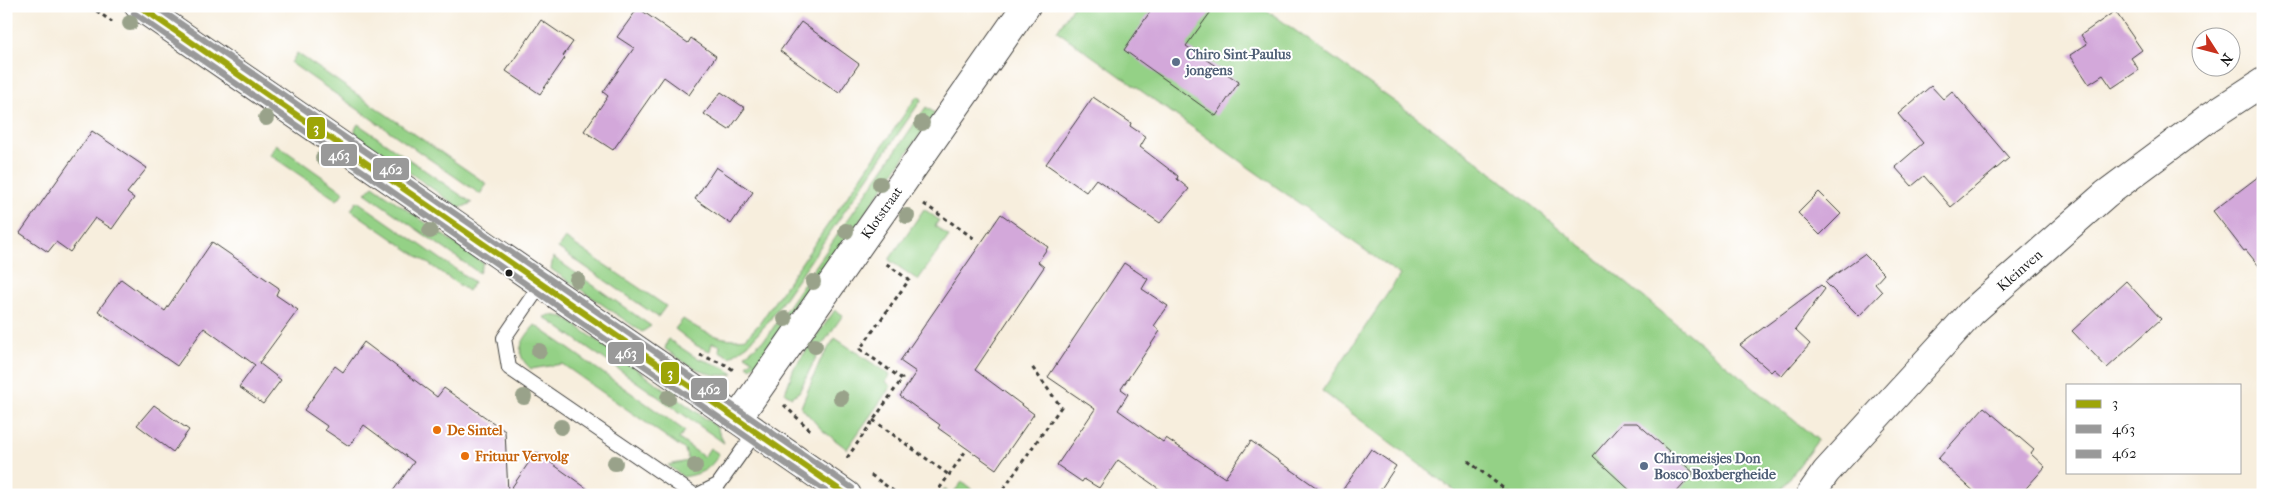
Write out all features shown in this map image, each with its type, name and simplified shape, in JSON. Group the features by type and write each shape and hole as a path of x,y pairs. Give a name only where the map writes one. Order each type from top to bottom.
{"street":[{"path":"139,6 847,495"},
{"name":"Klotstraat","path":"746,426 1026,6"},
{"name":"Kleinven","path":"1810,495 1826,472 1972,312 2106,194 2208,118 2263,82"}],"lane":[{"path":"541,284 504,338 509,368 694,495"},
{"path":"698,495 718,485 746,426"}],"path":[{"path":"927,206 974,239"},
{"path":"852,450 902,380 860,349 909,280 887,265"},
{"path":"999,495 1061,406 1032,367"},
{"path":"873,420 949,474"},
{"path":"935,495 965,452"},
{"path":"1468,461 1512,495"}],"green space":[{"path":"1073,6 1261,6 1476,160 1818,440 1777,495 1460,495 1322,391 1400,275 1057,31"},
{"path":"297,53 487,184 480,194 291,63"},
{"path":"917,96 922,99 769,321 748,345 730,357 719,351 720,345 712,343 710,351 697,346 675,329 683,319 713,335 728,339 746,338 759,324"},
{"path":"926,107 935,113 767,354 751,368 747,365 753,360 745,355 766,338"},
{"path":"358,124 472,203 460,208 356,135 355,129"},
{"path":"276,144 344,192 337,200 270,155"},
{"path":"373,186 483,263 479,273 365,193"},
{"path":"357,201 474,282 468,291 351,210"},
{"path":"924,209 939,220 935,226 949,236 918,280 889,260"},
{"path":"565,238 666,306 658,317 558,248"},
{"path":"553,257 651,326 642,332 551,269"},
{"path":"835,310 843,315 822,345 799,392 792,397 785,393 794,368"},
{"path":"550,315 564,317 716,426 724,443 544,317"},
{"path":"535,325 685,431 679,439 704,457 710,448 719,454 716,459 708,468 683,477 668,465 688,461 685,450 562,364 531,369 522,358 521,347 526,336"},
{"path":"835,338 890,375 886,382 891,386 847,449 822,430 801,407 820,361"},
{"path":"668,339 695,357 723,367 734,374 714,375 697,369 665,349"},
{"path":"962,482 980,495 940,495 944,489 952,494"}],"building":[{"name":"Chiro Sint-Paulus jongens","path":"1154,6 1215,6 1186,46 1239,82 1216,116 1124,50"},
{"path":"638,8 688,43 691,38 716,56 689,95 664,77 613,150 584,131 608,96 603,92 634,48 617,37"},
{"path":"2115,11 2142,50 2131,58 2139,70 2112,88 2103,75 2089,84 2070,55 2087,44 2081,35"},
{"path":"541,20 573,42 563,56 565,58 540,94 506,71"},
{"path":"801,22 859,64 839,93 780,51"},
{"path":"1931,86 1943,99 1952,91 2009,158 1951,207 1924,176 1912,186 1895,167 1923,143 1898,114"},
{"path":"721,92 745,108 729,130 704,114"},
{"path":"1093,97 1131,123 1130,126 1146,137 1140,147 1178,176 1177,179 1189,189 1160,223 1096,179 1086,192 1046,164"},
{"path":"92,131 147,168 127,193 134,198 112,229 95,218 70,252 56,242 48,252 20,233"},
{"path":"716,167 753,192 731,224 695,199"},
{"path":"2263,173 2263,271 2246,250 2244,251 2213,211"},
{"path":"1819,192 1841,214 1820,235 1798,213"},
{"path":"1001,214 1048,247 1038,262 1044,267 975,370 1034,414 996,469 938,428 940,425 900,396 916,372 900,361"},
{"path":"212,242 279,288 276,295 298,310 259,363 281,380 263,404 239,387 255,365 204,328 177,366 98,311 121,279 165,311"},
{"path":"1864,254 1884,274 1875,284 1882,292 1859,316 1825,282"},
{"path":"1124,263 1148,279 1142,289 1168,306 1154,326 1160,331 1121,389 1128,394 1118,410 1163,442 1166,438 1225,478 1251,441 1327,495 1168,495 1118,460 1099,488 1084,479 1082,482 1057,465 1095,409 1048,377"},
{"path":"2126,281 2161,319 2107,368 2072,331"},
{"path":"1821,285 1825,289 1795,330 1810,344 1782,376 1774,369 1771,372 1740,345"},
{"path":"364,342 437,397 444,388 505,431 508,493 536,452 596,495 390,495 414,462 364,425 349,446 325,430 327,426 304,410 335,366 343,372"},
{"path":"154,405 189,430 173,452 137,425"},
{"path":"1984,407 2034,450 2031,454 2045,467 2020,495 1978,495 1938,459"},
{"name":"Chiromeisjes Don Bosco Boxbergheide","path":"1622,423 1637,423 1694,473 1674,495 1635,495 1593,456"},
{"path":"1371,449 1396,466 1377,495 1339,495"}],"transit line":[{"name":"3","path":"139,6 847,495"},
{"name":"462","path":"155,6 852,488"},
{"name":"463","path":"134,13 831,495"}],"place":[{"name":"Chiro Sint-Paulus jongens","path":"1176,62"},
{"name":"De Sintel","path":"437,430"},
{"name":"Frituur Vervolg","path":"465,456"},
{"name":"Chiromeisjes Don Bosco Boxbergheide","path":"1644,466"}]}
